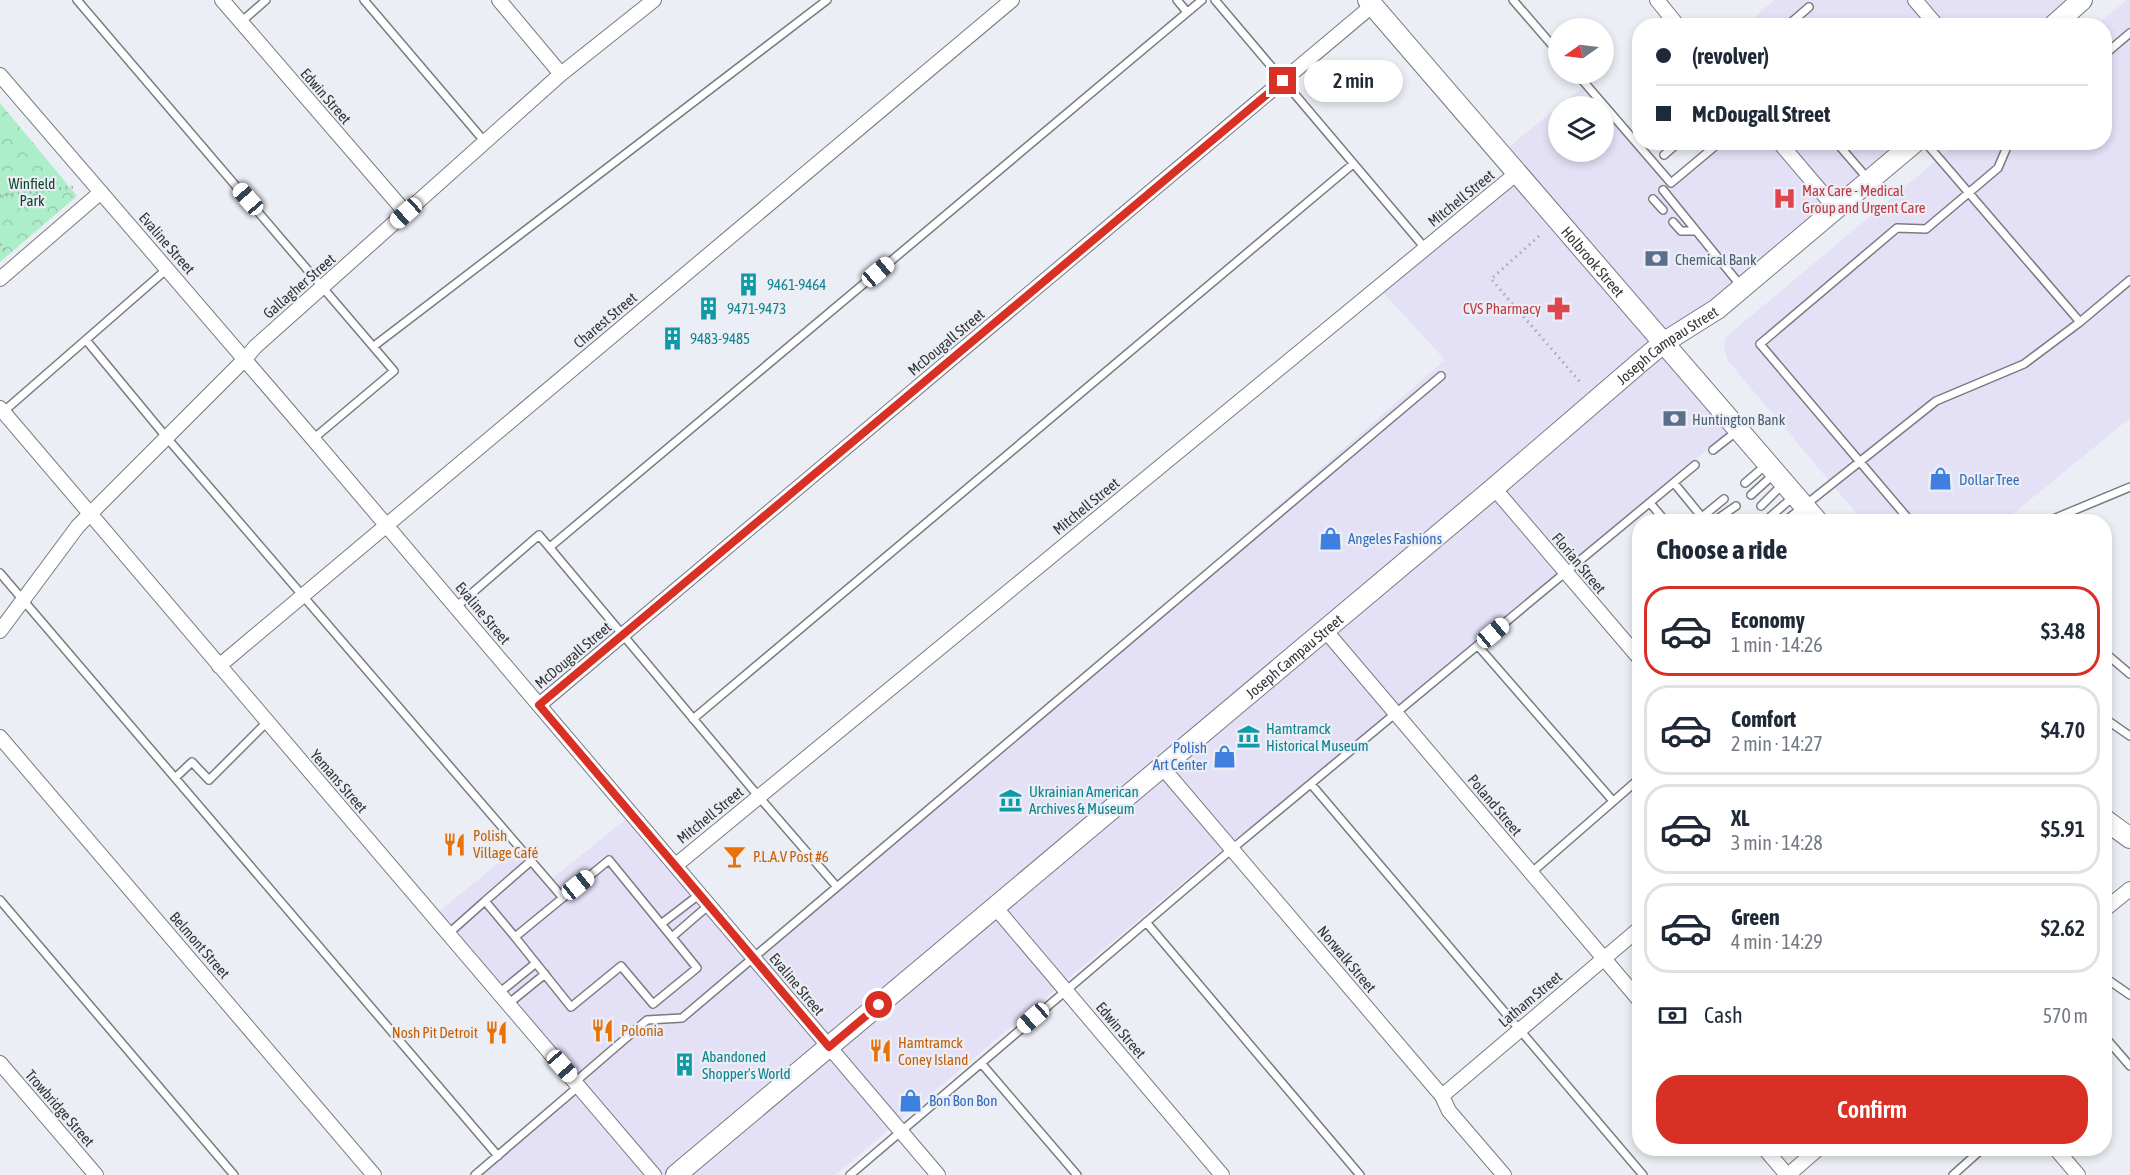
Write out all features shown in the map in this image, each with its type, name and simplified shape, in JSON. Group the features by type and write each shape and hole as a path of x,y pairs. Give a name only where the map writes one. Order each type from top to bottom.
{"street":[{"name":"Edwin Street","path":"222,0 406,213"},
{"path":"499,0 561,74"},
{"name":"Charest Street","path":"219,666 1012,0"},
{"path":"1657,0 1672,18"},
{"path":"1915,0 1930,18"},
{"path":"2062,18 2082,0"},
{"name":"Gallagher Street","path":"0,631 78,526 255,347 561,74 650,1"},
{"name":"McDougall Street","path":"539,705 1283,81 1371,3"},
{"name":"Holbrook Street","path":"1371,3 1797,498"},
{"name":"Evaline Street","path":"0,75 245,359 938,1175"},
{"path":"1786,150 1836,209"},
{"name":"Joseph Campau Street","path":"676,1175 1664,343 1717,309 1906,150"},
{"name":"Mitchell Street","path":"676,865 1517,173"},
{"path":"0,279 101,192"},
{"name":"Yemans Street","path":"1,410 654,1175"},
{"name":"Florian Street","path":"1494,488 1632,650"},
{"name":"Poland Street","path":"1325,630 1632,992"},
{"name":"Belmont Street","path":"0,737 374,1175"},
{"name":"Norwalk Street","path":"1162,767 1442,1096 1449,1111 1504,1175"},
{"path":"2112,825 2130,838"},
{"path":"2112,904 2130,889"},
{"name":"Edwin Street","path":"995,907 1222,1175"},
{"name":"Latham Street","path":"1442,1096 1632,935"},
{"name":"Trowbridge Street","path":"0,1063 96,1175"},
{"path":"1771,1156 1788,1175 1810,1156"},
{"path":"2062,1156 2078,1175"}],"lane":[{"path":"77,0 394,371 313,439"},
{"path":"241,22 266,0"},
{"path":"364,0 485,142"},
{"path":"374,346 827,0"},
{"path":"1178,0 1187,12"},
{"path":"550,548 1202,0"},
{"path":"1215,0 1425,248"},
{"path":"1513,0 1548,40"},
{"path":"1796,18 1809,7"},
{"path":"2112,48 2130,33"},
{"path":"1586,84 1632,138"},
{"path":"1643,150 1671,183 1710,150"},
{"path":"1664,155 1670,150"},
{"path":"1843,150 1869,181"},
{"path":"1932,150 2080,322"},
{"path":"1904,514 1760,344 1897,228 1926,229 1998,168 2006,150"},
{"path":"693,718 1353,164"},
{"path":"1663,190 1743,288"},
{"path":"1653,199 1663,210"},
{"path":"1673,222 1681,231 1696,231"},
{"path":"1,410 86,340 167,268"},
{"path":"1774,514 1797,498 1860,463 1936,401 2024,364 2080,322 2130,280"},
{"path":"86,340 167,438 563,898"},
{"path":"647,1020 682,1018 1441,376"},
{"path":"1713,450 1738,429"},
{"path":"1637,514 1695,465"},
{"path":"1674,483 1700,514"},
{"path":"1745,483 1797,498"},
{"path":"2065,514 2130,487"},
{"path":"1751,495 1797,498"},
{"path":"1761,506 1797,498"},
{"path":"1788,514 1797,498"},
{"path":"1709,514 1724,499"},
{"path":"1650,503 1659,514"},
{"path":"1724,514 1736,506"},
{"path":"850,1175 1232,849 1632,518"},
{"path":"456,607 539,535 837,887"},
{"path":"0,573 498,1156"},
{"path":"1478,646 1613,801"},
{"path":"2112,659 2130,674"},
{"path":"175,778 192,762 209,780 267,723"},
{"path":"2112,724 2130,736"},
{"path":"1311,784 1643,1175"},
{"path":"1531,873 1632,785"},
{"path":"475,1175 647,1020 653,1004 697,968 609,860 514,937"},
{"path":"448,934 531,861"},
{"path":"0,900 234,1175"},
{"path":"661,924 705,900"},
{"path":"672,937 705,900"},
{"path":"484,901 571,1007 621,966 653,1004"},
{"path":"1146,922 1360,1175"},
{"path":"504,999 536,963"},
{"path":"504,999 545,974"},
{"path":"2112,983 2130,995"},
{"path":"2112,1045 2130,1066"},
{"path":"981,1063 1077,1175"},
{"path":"1953,1175 1974,1156"}],"path":[{"path":"0,196 74,187"},
{"path":"1539,236 1491,279 1581,383"},
{"path":"0,244 7,252"}],"shaded area":[{"path":"1774,0 2082,0 2061,18 1753,18"},
{"path":"2130,0 2130,418 2013,514 1857,514 1728,361 1724,347 1725,338 1949,150 2112,150 2112,18 2105,18"},
{"path":"1586,85 1596,96 1572,96"},
{"path":"1548,115 1548,162 1614,162 1614,117 1632,138 1632,150 1642,150 1671,183 1711,150 1906,150 1664,343 1735,426 1396,714 1226,846 835,1175 477,1175 579,1083 437,913 522,844 553,878 632,814 756,960 1445,360 1378,287 1516,174 1500,154"}],"green space":[{"name":"Winfield Park","path":"0,103 77,196 0,262"}],"place":[{"name":"Max Care - Medical Group and Urgent Care","path":"1784,199"},
{"name":"Chemical Bank","path":"1657,259"},
{"name":"9461-9464","path":"749,284"},
{"name":"9471-9473","path":"709,308"},
{"name":"CVS Pharmacy","path":"1559,308"},
{"name":"9483-9485","path":"672,338"},
{"name":"Huntington Bank","path":"1674,419"},
{"name":"Dollar Tree","path":"1941,479"},
{"name":"Angeles Fashions","path":"1330,538"},
{"name":"Hamtramck Historical Museum","path":"1248,737"},
{"name":"Polish Art Center","path":"1225,756"},
{"name":"Ukrainian American Archives & Museum","path":"1011,800"},
{"name":"Polish Village Café","path":"455,844"},
{"name":"P.L.A.V Post #6","path":"735,856"},
{"name":"Polonia","path":"603,1030"},
{"name":"Nosh Pit Detroit","path":"496,1032"},
{"name":"Hamtramck Coney Island","path":"880,1051"},
{"name":"Abandoned Shopper's World","path":"684,1065"},
{"name":"Bon Bon Bon","path":"911,1100"}],"route":[{"path":"879,1005 829,1047 539,705 1283,81"}]}
